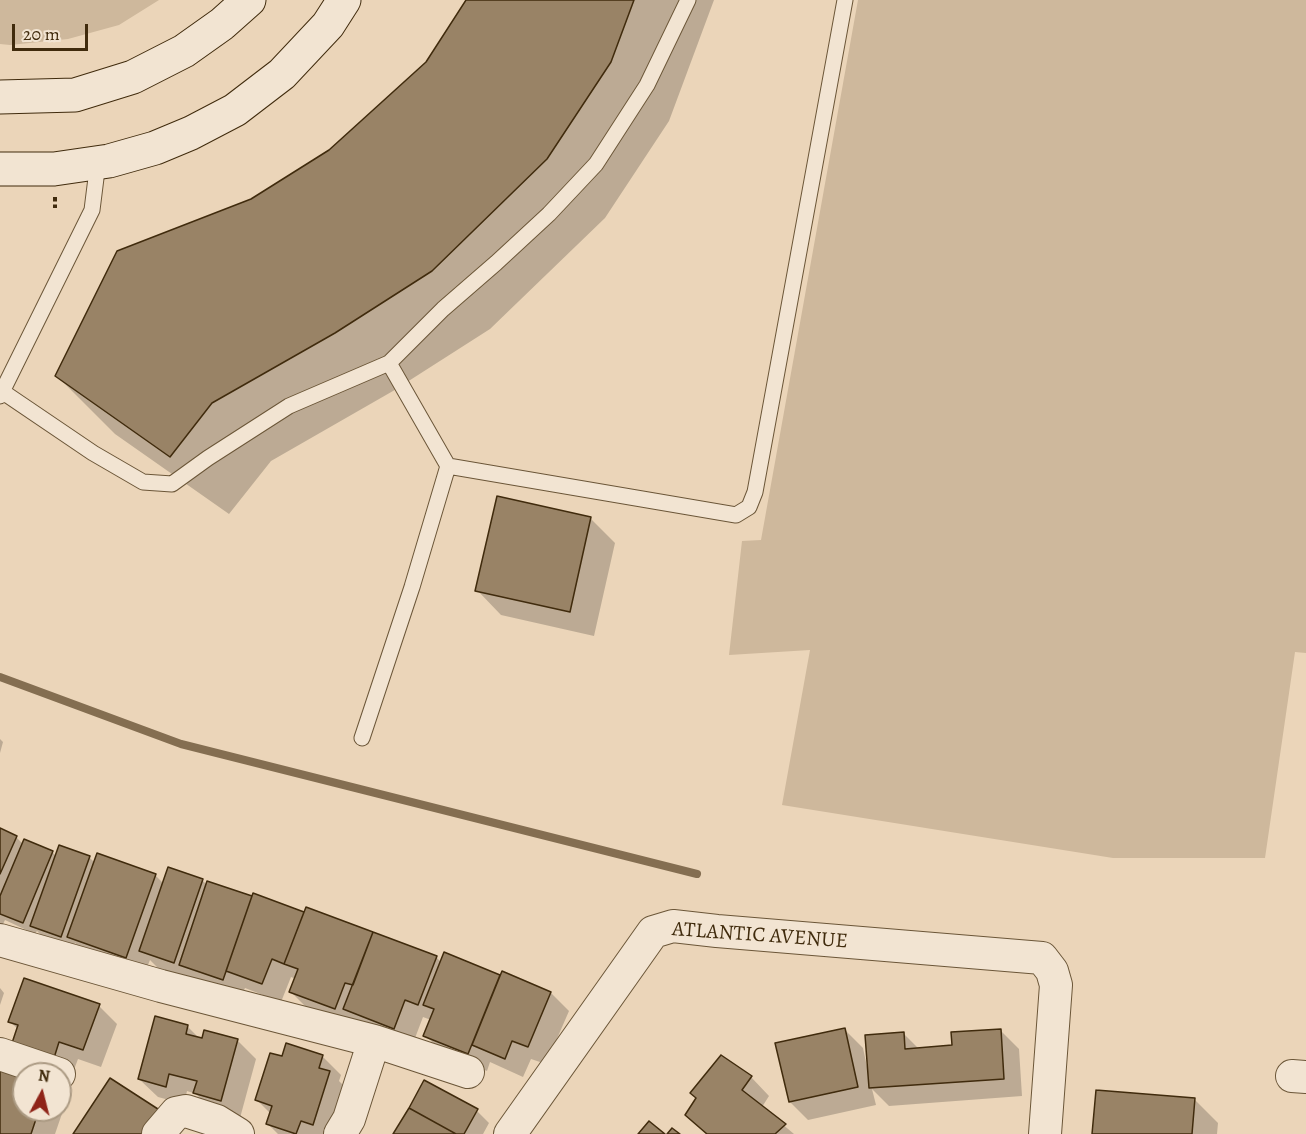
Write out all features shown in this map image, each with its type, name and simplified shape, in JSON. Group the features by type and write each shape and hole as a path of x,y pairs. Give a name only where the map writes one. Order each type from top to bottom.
{"street":[{"path":"0,97 75,95 133,77 184,51 222,24 249,0"},
{"path":"0,169 54,169 98,162 155,148 191,134 235,110 282,74 328,25 344,0"},
{"name":"ATLANTIC AVENUE","path":"510,1134 652,932 673,926 717,932 1042,958 1052,971 1056,985 1045,1134"},
{"path":"2,948 374,1041 468,1072"},
{"path":"340,1134 349,1119 374,1041"},
{"path":"0,1054 23,1062"},
{"path":"158,1134 176,1113 186,1111 221,1130"}],"lane":[{"path":"98,162 92,210 1,394 143,482 171,484 289,406 389,363 443,309 549,214 596,164 647,85 688,0"},
{"path":"448,466 736,515 750,507 755,492 845,0"},
{"path":"362,738 412,587 448,466 389,363"}],"shaded area":[{"path":"0,0 159,0 119,25 68,39 10,45 0,44"},
{"path":"858,0 1306,0 1306,653 1295,652 1265,858 1113,858 782,805 810,650 729,655 742,541 761,540"}],"building":[{"path":"466,0 634,0 611,62 547,159 432,271 335,333 212,403 170,457 55,376 117,251 251,199 329,150 426,62"},
{"path":"497,496 591,517 570,612 475,591"},
{"path":"0,828 17,836 0,874"},
{"path":"24,839 53,851 23,923 0,914 0,896"},
{"path":"59,845 90,856 61,937 30,926"},
{"path":"97,853 156,874 126,958 67,937"},
{"path":"168,867 203,879 174,963 139,951"},
{"path":"207,881 252,896 223,980 179,965"},
{"path":"253,893 304,912 284,964 272,959 262,984 226,971"},
{"path":"306,907 373,932 353,985 345,983 335,1009 289,992 298,969 284,964"},
{"path":"373,932 437,956 418,1005 405,1000 394,1029 343,1009"},
{"path":"444,952 500,975 468,1054 423,1036 434,1009 423,1005"},
{"path":"502,971 551,992 528,1047 512,1041 505,1059 472,1045"},
{"path":"24,978 100,1004 83,1050 59,1042 54,1058 12,1043 18,1025 8,1022"},
{"path":"155,1016 188,1025 186,1034 202,1038 204,1030 238,1039 221,1101 193,1093 197,1081 169,1074 166,1087 138,1079"},
{"path":"845,1028 858,1087 789,1102 775,1043"},
{"path":"1001,1029 1004,1079 869,1088 865,1035 904,1032 905,1049 952,1045 951,1032"},
{"path":"286,1043 323,1055 319,1068 330,1071 313,1125 301,1121 296,1134 266,1124 272,1106 255,1100 270,1053 282,1056"},
{"path":"721,1055 752,1076 742,1090 786,1124 775,1134 707,1134 685,1115 696,1098 690,1093"},
{"path":"0,1063 12,1068 12,1122 35,1122 31,1134 0,1134"},
{"path":"110,1078 161,1111 145,1134 73,1134"},
{"path":"424,1080 478,1109 464,1134 456,1134 409,1108"},
{"path":"1096,1090 1195,1098 1192,1134 1092,1134"},
{"path":"409,1108 456,1134 393,1134"},
{"path":"649,1121 665,1134 638,1134"},
{"path":"672,1128 680,1134 667,1134"}],"waterway":[{"path":"0,677 181,744 697,874"}]}
